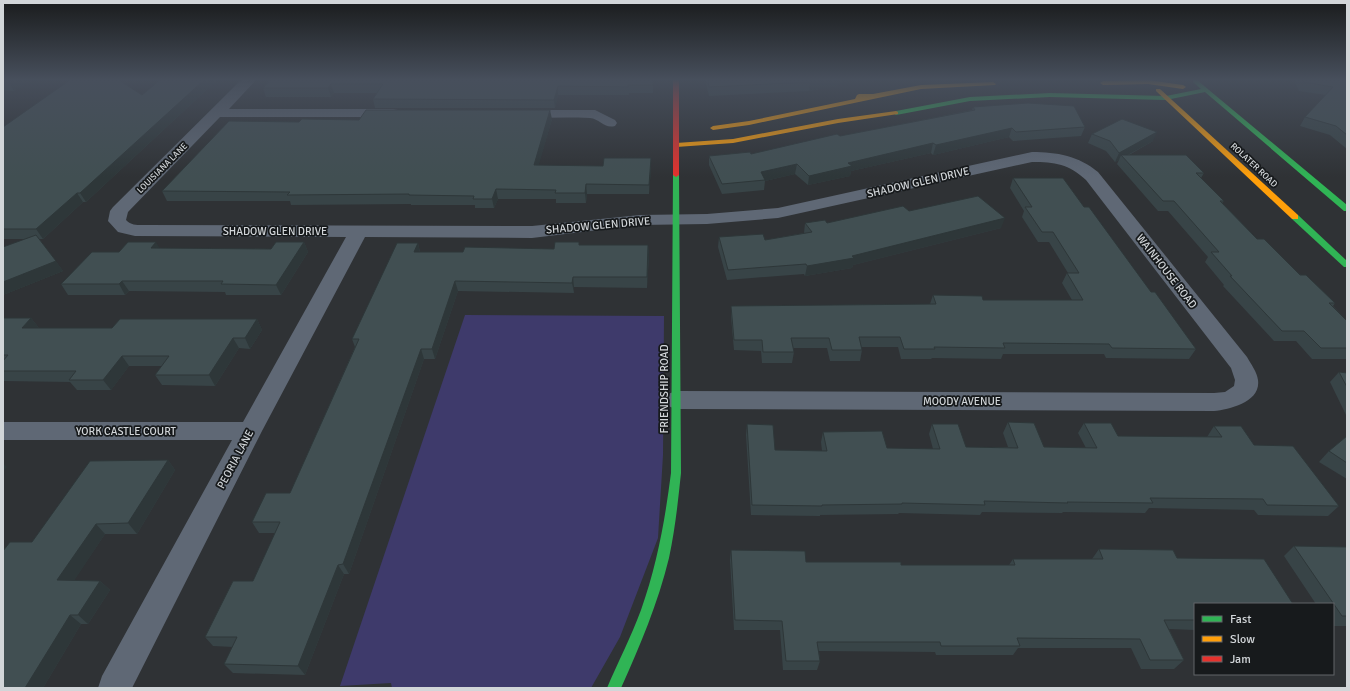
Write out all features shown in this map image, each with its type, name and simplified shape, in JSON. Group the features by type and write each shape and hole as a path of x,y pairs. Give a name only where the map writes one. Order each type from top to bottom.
{"street":[{"name":"FRIENDSHIP ROAD","path":"614,688 632,654 649,613 670,538 674,505 676,400 676,112"},
{"path":"706,129 749,123 800,112"},
{"path":"676,145 733,141 838,121 897,112"},
{"name":"ROLATER ROAD","path":"1181,112 1347,265"},
{"path":"1232,112 1347,209"},
{"path":"216,113 406,114"},
{"name":"LOUISIANA LANE","path":"119,224 117,218 120,211 216,113"},
{"path":"508,114 595,114 610,123"},
{"path":"676,130 688,130"},
{"name":"SHADOW GLEN DRIVE","path":"119,224 125,228 142,231 532,232 640,220 737,217 801,209 1032,157 1052,157 1072,162"},
{"name":"WAINHOUSE ROAD","path":"1072,162 1086,170 1092,176 1239,363 1247,380 1245,389"},
{"name":"PEORIA LANE","path":"114,688 358,231"},
{"name":"MOODY AVENUE","path":"676,400 1214,402 1230,400 1242,394 1245,389"},
{"name":"YORK CASTLE COURT","path":"3,430 250,431"}],"shaded area":[{"path":"465,315 664,316 663,455 658,538 620,637 591,688 392,688 391,683 340,686"}],"building":[{"path":"24,112 169,112 80,193 77,193 36,229 3,229 3,127"},
{"path":"364,112 549,112 534,165 603,166 604,158 651,158 649,185 586,184 585,193 555,193 556,190 496,189 492,199 473,199 474,196 409,194 287,195 290,192 162,191 229,121 299,122 302,119 359,120"},
{"path":"963,112 1077,112 1085,127 1016,132 1012,128 936,145 933,143 848,163 852,166 809,176 797,164 761,172 765,180 722,184 709,156 750,152 751,154 837,134 840,136"},
{"path":"1309,112 1347,112 1347,135 1336,126 1305,117"},
{"path":"1122,119 1157,132 1119,153 1110,141 1092,134"},
{"path":"1121,155 1186,155 1204,173 1196,173 1224,201 1220,201 1257,239 1264,239 1300,275 1306,275 1335,303 1329,303 1347,321 1347,348 1321,348 1304,331 1282,331 1230,276 1232,276 1211,252 1219,252 1174,201 1163,201"},
{"path":"1013,178 1063,178 1084,207 1089,207 1151,292 1155,292 1196,349 1112,348 1109,344 1003,343 1005,348 934,347 935,349 904,349 900,337 859,337 862,350 832,350 829,338 791,338 794,352 763,352 762,340 734,340 731,306 936,304 933,295 982,296 983,300 1083,300 1067,273 1079,273 1053,232 1042,232 1025,207 1032,207"},
{"path":"978,196 1005,218 852,256 854,258 807,266 806,264 728,270 719,237 763,234 765,240 812,232 805,223 825,220 827,223 903,206 909,211"},
{"path":"36,235 56,261 3,282 3,247"},
{"path":"128,242 156,242 151,248 271,249 276,242 304,242 276,285 221,284 223,281 122,281 119,284 61,284 92,252 119,252"},
{"path":"555,242 579,242 579,245 648,245 647,277 573,277 572,283 455,281 432,349 421,349 343,564 338,565 298,666 224,664 237,637 205,637 233,581 253,581 280,522 252,522 266,493 290,493 359,339 352,339 397,243 418,243 414,252 463,252 465,247 554,249"},
{"path":"3,318 31,318 22,328 112,328 120,319 257,319 245,338 233,338 209,375 155,375 169,356 122,356 103,380 69,380 76,371 3,371 3,361 8,355 3,355"},
{"path":"1339,372 1347,373 1347,387"},
{"path":"1008,422 1034,423 1044,447 1097,448 1084,423 1111,423 1118,436 1222,437 1214,426 1241,426 1254,445 1293,446 1339,506 1267,505 1263,499 1150,498 1153,503 984,501 985,505 902,503 822,506 752,505 747,424 773,425 775,450 827,451 823,432 882,431 887,448 940,449 932,424 958,424 966,447 1018,448"},
{"path":"1347,436 1347,463 1329,451"},
{"path":"168,460 128,523 96,524 57,580 100,581 78,615 70,615 25,688 3,688 3,551 10,542 32,542 90,461"},
{"path":"1294,546 1347,547 1347,616 1342,616"},
{"path":"1099,549 1173,550 1177,558 1264,559 1292,603 1194,603 1194,620 1164,620 1184,660 1150,660 1140,639 1017,638 1020,646 941,646 940,642 817,642 820,661 786,661 782,621 735,620 731,550 805,551 806,562 901,562 901,565 1015,565 1013,559 1103,559"}],"traffic: fast":[{"path":"896,113 900,112"},
{"path":"1232,112 1347,209"},
{"path":"614,688 638,635 656,584 663,558 673,503 676,473 676,175"},
{"path":"1295,217 1347,265"}],"traffic: slow":[{"path":"713,128 749,123 801,112"},
{"path":"1182,112 1295,217"},
{"path":"676,145 733,141 838,121 896,113"}],"traffic: jam":[{"path":"676,112 676,175"}]}
